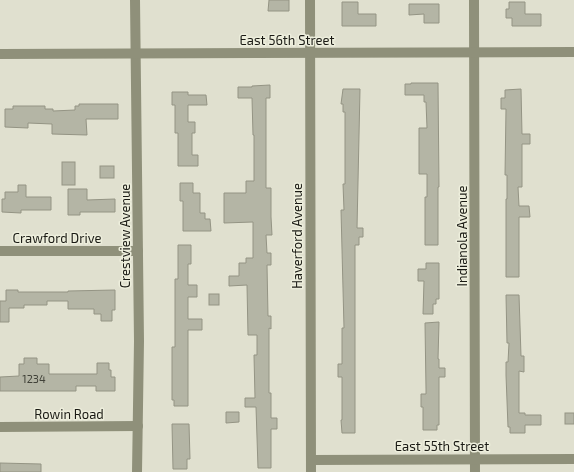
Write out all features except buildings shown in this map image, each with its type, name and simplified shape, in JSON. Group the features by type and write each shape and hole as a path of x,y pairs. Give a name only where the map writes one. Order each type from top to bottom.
{"street":[{"name":"Crestview Avenue","path":"135,0 138,251 137,472"},
{"name":"Haverford Avenue","path":"310,0 311,472"},
{"name":"Indianola Avenue","path":"474,0 475,472"},
{"name":"East 56th Street","path":"0,54 574,52"},
{"name":"Crawford Drive","path":"0,251 138,251"},
{"name":"Rowin Road","path":"0,427 138,426"},
{"name":"East 55th Street","path":"311,460 574,459"}]}
